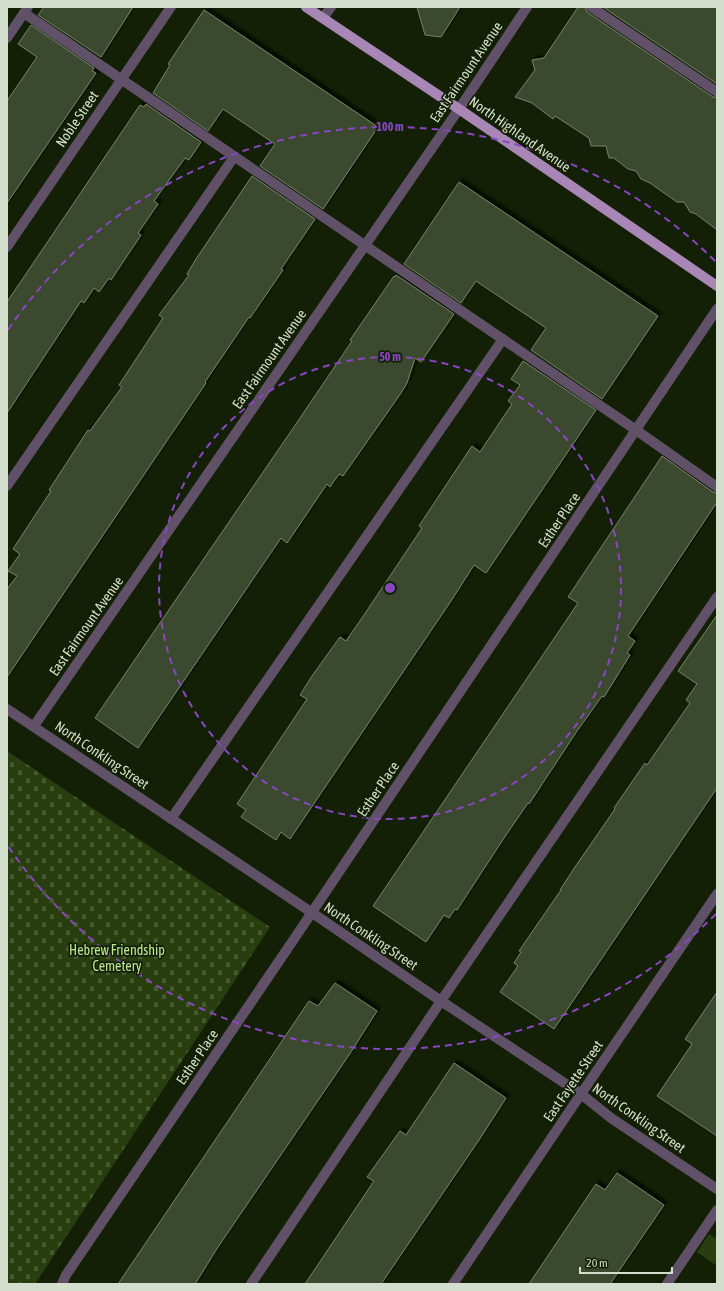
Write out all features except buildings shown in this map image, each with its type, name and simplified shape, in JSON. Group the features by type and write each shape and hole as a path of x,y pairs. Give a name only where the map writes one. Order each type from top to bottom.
{"main road":[{"name":"North Highland Avenue","path":"306,7 717,286"}],"street":[{"name":"Noble Street","path":"7,247 171,7"},
{"path":"323,18 331,7"},
{"name":"East Fairmount Avenue","path":"34,726 527,7"},
{"path":"591,7 717,92"},
{"path":"7,38 26,10 121,80 503,339 717,487"},
{"path":"7,486 234,157"},
{"name":"Esther Place","path":"62,1284 66,1275 717,309"},
{"path":"171,819 503,339"},
{"path":"251,1284 441,1001 717,598"},
{"name":"North Conkling Street","path":"7,709 312,912 441,1001 581,1094 611,1118 717,1189"},
{"name":"East Fayette Street","path":"453,1284 717,894"},
{"path":"667,1284 717,1210"}],"green space":[{"name":"Hebrew Friendship Cemetery","path":"7,751 270,927 35,1284 7,1284"},
{"path":"709,1234 717,1239 717,1266 697,1252"}]}
